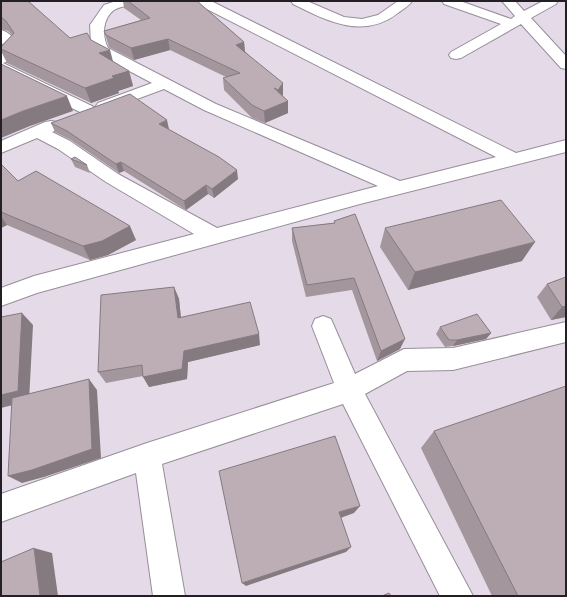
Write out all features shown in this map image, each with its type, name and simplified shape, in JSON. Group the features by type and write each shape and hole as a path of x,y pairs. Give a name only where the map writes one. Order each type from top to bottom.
{"street":[{"path":"128,1 104,4 97,25 98,43 102,50 210,107 398,187"},
{"path":"201,1 514,159"},
{"path":"297,1 329,16 364,24 383,18 406,1"},
{"path":"448,1 519,21"},
{"path":"508,1 519,21 566,65"},
{"path":"456,55 519,21 552,1"},
{"path":"1,34 11,44 12,48 1,59"},
{"path":"1,67 90,112"},
{"path":"1,146 37,131 164,84"},
{"path":"37,131 64,145 112,178 214,236"},
{"path":"1,296 34,285 398,187 566,146"},
{"path":"323,326 349,390 457,596"},
{"path":"1,508 147,456 349,390 404,360 453,359 566,332"},
{"path":"147,456 169,596"}],"building":[{"path":"1,1 28,1 70,38 87,33 91,40 110,50 99,53 129,71 112,76 114,78 85,88 1,49 1,47 14,33 6,21 1,17"},
{"path":"128,1 197,1 244,42 236,45 283,83 278,90 274,88 288,101 264,111 252,105 223,78 240,73 168,39 131,48 106,35 104,31 150,18"},
{"path":"1,64 67,96 1,120"},
{"path":"130,94 167,120 159,124 219,157 237,170 212,189 206,185 184,201 121,162 116,164 67,131 51,123"},
{"path":"75,157 87,165 71,159"},
{"path":"1,164 18,181 36,171 130,226 102,241 83,246 1,212"},
{"path":"501,200 535,242 415,272 385,228"},
{"path":"355,214 405,339 381,351 354,278 307,285 292,228 335,223 334,221"},
{"path":"566,277 566,306 562,307 547,284"},
{"path":"174,287 178,318 250,302 259,334 184,351 182,369 143,377 142,365 98,372 101,295"},
{"path":"22,313 18,391 1,395 1,317"},
{"path":"477,314 491,333 457,340 449,340 440,327"},
{"path":"89,379 92,449 32,470 8,476 12,398"},
{"path":"566,386 566,596 518,596 434,431"},
{"path":"335,436 360,506 339,512 351,547 242,583 219,471"},
{"path":"34,548 40,596 1,596 1,562"},
{"path":"389,593 391,596 382,596"}]}
